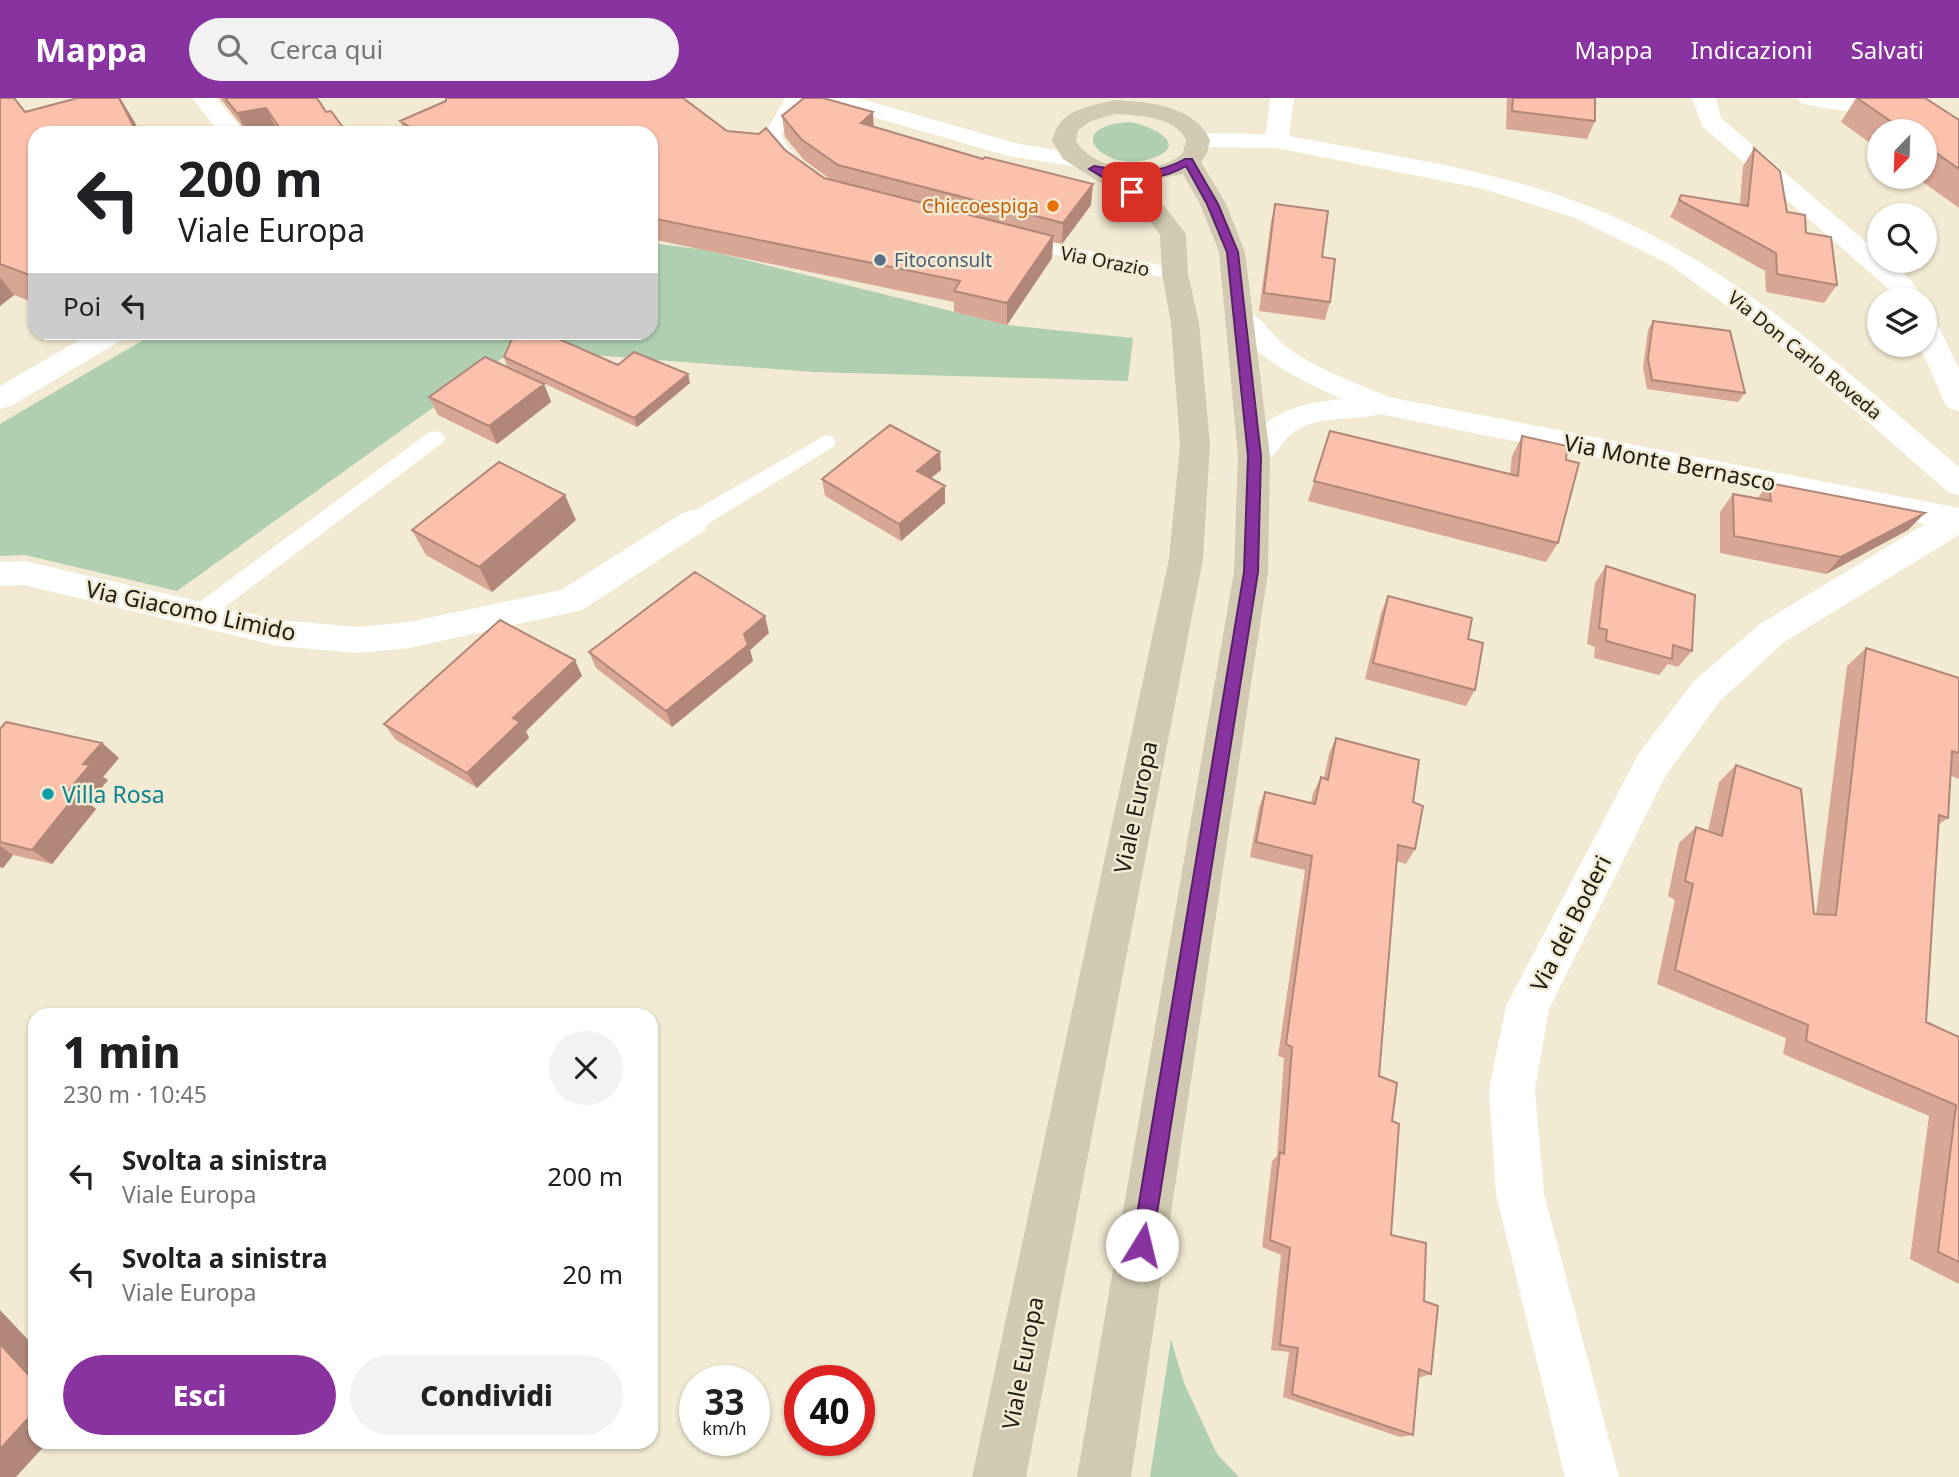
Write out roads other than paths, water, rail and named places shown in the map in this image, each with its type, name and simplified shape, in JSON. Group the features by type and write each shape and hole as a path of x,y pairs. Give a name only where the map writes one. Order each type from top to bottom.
{"street":[{"path":"204,98 227,126"},
{"path":"833,98 1017,151 1086,165 1114,174 1146,175 1175,169 1193,151"},
{"path":"1278,141 1283,98"},
{"path":"1704,98 1710,121 1901,287"},
{"path":"1809,98 1875,108 1902,102"},
{"path":"1086,165 1067,150 1063,140 1066,130 1084,114 1119,102 1151,109 1179,109 1192,130 1193,151 1232,252 1254,456 1251,572 1104,1477"},
{"path":"960,134 1016,136 1066,130"},
{"name":"Via Don Carlo Roveda","path":"1193,151 1278,141 1489,183 1584,213 1676,257 1782,332 1959,484"},
{"name":"Viale Europa","path":"999,1477 1185,559 1195,445 1185,323 1175,274 1173,234 1156,212 1116,180 1086,165"},
{"name":"Via Monte Bernasco","path":"1238,315 1274,351 1308,373 1381,405 1959,520"},
{"path":"0,399 101,340"},
{"path":"1937,353 1959,401"},
{"name":"Via Monte Bernasco","path":"1254,456 1283,425 1307,413 1381,405"},
{"name":"Via dei Boderi","path":"1592,1477 1520,1194 1512,1090 1528,1006 1652,764 1707,691 1772,633 1928,536 1959,520"},
{"name":"Via Giacomo Limido","path":"0,574 24,573 279,633 358,640 409,635 570,601 693,522"}],"lane":[{"path":"793,98 773,134 778,147 796,166 815,180"},
{"name":"Via Orazio","path":"1002,237 1052,250 1175,274"},
{"path":"201,613 435,438"},
{"path":"693,522 826,442"}],"place":[{"name":"Chiccoespiga","path":"1053,206"},
{"name":"Fitoconsult","path":"880,260"},
{"name":"Villa Rosa","path":"48,794"}]}
